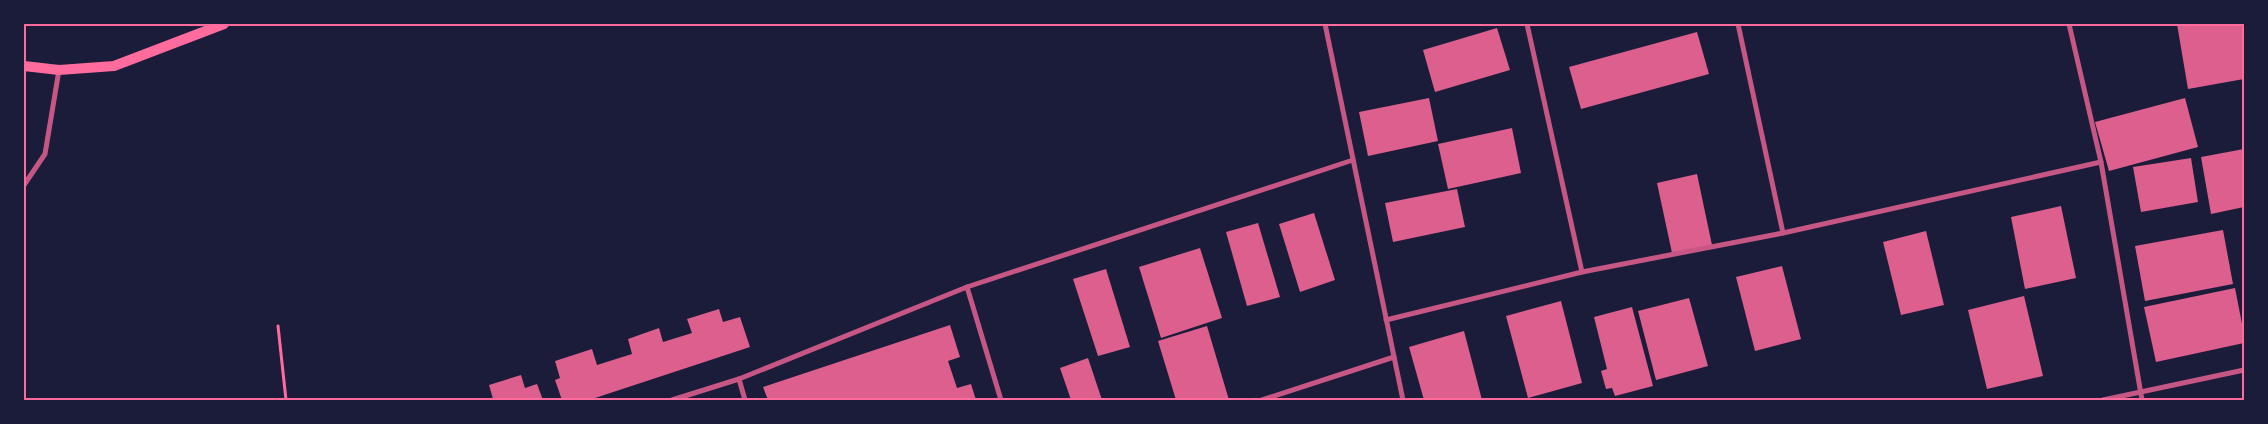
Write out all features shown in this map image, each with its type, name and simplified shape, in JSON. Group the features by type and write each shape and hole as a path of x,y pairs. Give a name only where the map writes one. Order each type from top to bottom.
{"main road":[{"path":"24,66 59,70 114,66 224,24"}],"street":[{"path":"1325,24 1403,400"},
{"path":"1527,24 1582,272"},
{"path":"1738,24 1783,233"},
{"path":"2069,24 2101,162 2142,400"},
{"path":"24,185 45,154 59,70"},
{"path":"672,400 739,379 967,288 1353,160"},
{"path":"1386,320 1582,272 1783,233 2101,162"},
{"path":"967,288 1002,400"},
{"path":"1262,400 1394,357"},
{"path":"2103,400 2244,370"},
{"path":"739,379 745,400"}],"path":[{"path":"278,326 286,400"}],"building":[{"path":"2177,24 2244,24 2244,79 2188,89"},
{"path":"1497,28 1510,70 1435,92 1423,50"},
{"path":"1697,32 1709,74 1581,109 1569,67"},
{"path":"1429,98 1438,141 1368,156 1359,112"},
{"path":"2185,98 2198,147 2109,171 2095,122"},
{"path":"1512,128 1521,173 1448,189 1438,144"},
{"path":"2244,149 2244,207 2211,214 2201,157"},
{"path":"2191,158 2198,202 2141,212 2133,167"},
{"path":"1697,174 1712,245 1672,253 1657,183"},
{"path":"1457,189 1465,227 1393,242 1385,203"},
{"path":"2061,206 2076,278 2025,289 2011,217"},
{"path":"1314,213 1335,280 1300,292 1279,224"},
{"path":"1258,223 1280,297 1247,306 1226,232"},
{"path":"2223,230 2233,284 2145,301 2135,246"},
{"path":"1926,231 1944,305 1901,315 1883,242"},
{"path":"1200,248 1222,318 1161,338 1139,267"},
{"path":"1782,266 1801,339 1755,351 1736,277"},
{"path":"1106,269 1130,347 1098,356 1073,279"},
{"path":"2235,288 2244,343 2156,362 2144,307"},
{"path":"2024,296 2043,376 1987,389 1968,310"},
{"path":"1689,298 1708,366 1656,380 1638,311"},
{"path":"1561,301 1582,383 1528,398 1506,316"},
{"path":"1632,307 1653,386 1615,396 1612,388 1606,389 1601,371 1607,369 1594,317"},
{"path":"719,309 723,322 740,317 750,347 589,400 562,400 555,380 560,378 555,361 592,349 597,365 632,354 628,339 659,328 663,342 692,333 687,319"},
{"path":"950,325 960,357 948,361 957,388 971,384 976,400 768,400 763,387"},
{"path":"1207,326 1229,400 1176,400 1158,341"},
{"path":"1464,331 1482,400 1424,400 1409,347"},
{"path":"1088,358 1102,400 1071,400 1060,368"},
{"path":"521,375 525,388 537,384 543,400 490,400 493,399 489,385"}]}
